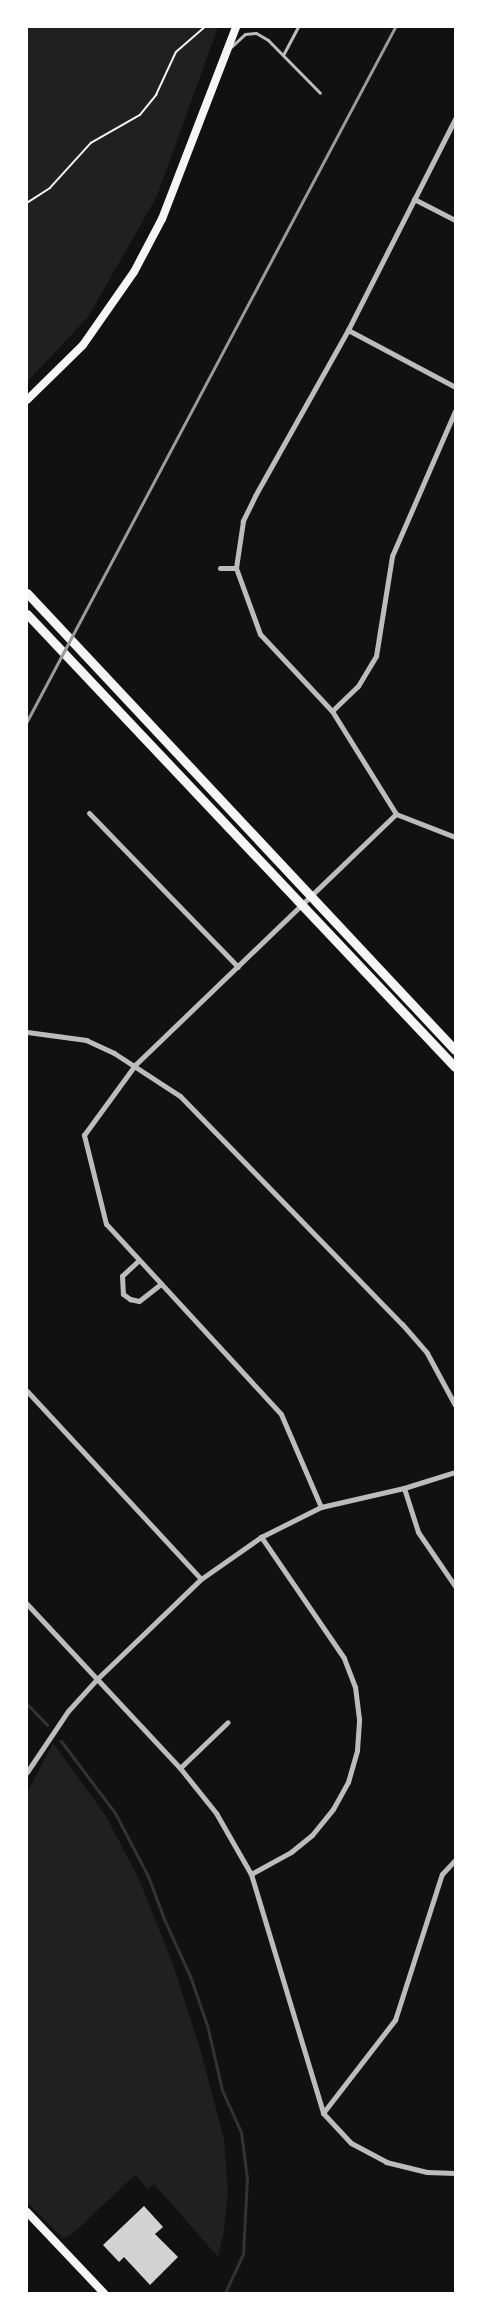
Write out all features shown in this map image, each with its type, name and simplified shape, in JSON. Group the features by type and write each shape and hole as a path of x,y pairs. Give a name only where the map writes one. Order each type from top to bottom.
{"main road":[{"path":"27,400 83,345 134,272 162,219 236,27"},
{"path":"27,593 455,1050"},
{"path":"27,614 455,1067"},
{"path":"27,2212 104,2293"}],"street":[{"path":"455,119 348,330 255,496 243,521 236,568 260,634 332,711 396,814 455,837"},
{"path":"414,199 455,220"},
{"path":"348,330 455,387"},
{"path":"332,711 358,686 376,656 393,556 455,411"},
{"path":"220,568 236,568"},
{"path":"89,813 238,967"},
{"path":"321,1507 280,1414 106,1224 84,1135 135,1065 396,814"},
{"path":"27,1032 86,1040 135,1065 180,1096 402,1324 427,1353 455,1405"},
{"path":"139,1260 122,1276 123,1294 130,1299 139,1300 161,1284"},
{"path":"27,1391 201,1579"},
{"path":"27,1772 68,1711 96,1679 201,1579 261,1537 321,1507 404,1488 455,1472"},
{"path":"404,1488 418,1532 455,1586"},
{"path":"251,1874 291,1852 312,1835 333,1809 348,1782 357,1749 359,1719 355,1687 344,1658 261,1537"},
{"path":"27,1604 180,1768 216,1813 251,1874 323,2113 351,2143 386,2162 427,2172 455,2173"},
{"path":"180,1768 228,1722"},
{"path":"323,2113 395,2020 442,1874 455,1860"}],"lane":[{"path":"283,55 298,27"},
{"path":"227,52 245,34 256,33 267,40 320,93"}],"path":[{"path":"27,203 50,188 91,143 140,115 156,95 176,52 205,27"}],"shaded area":[{"path":"27,27 218,27 157,196 88,317 27,382"},
{"path":"53,1743 106,1816 139,1879 173,1964 201,2052 224,2139 228,2191 224,2231 218,2257 154,2184 148,2189 135,2175 70,2236 63,2238 27,2202 27,1793"}],"building":[{"path":"144,2206 163,2227 155,2234 178,2257 150,2285 124,2257 119,2262 103,2245"}],"waterway":[{"path":"27,1704 47,1725"},
{"path":"61,1741 115,1813 148,1876 164,1919 190,1976 207,2025 222,2090 241,2132 247,2178 243,2254 225,2293"}],"railway":[{"path":"27,721 395,27"}]}
